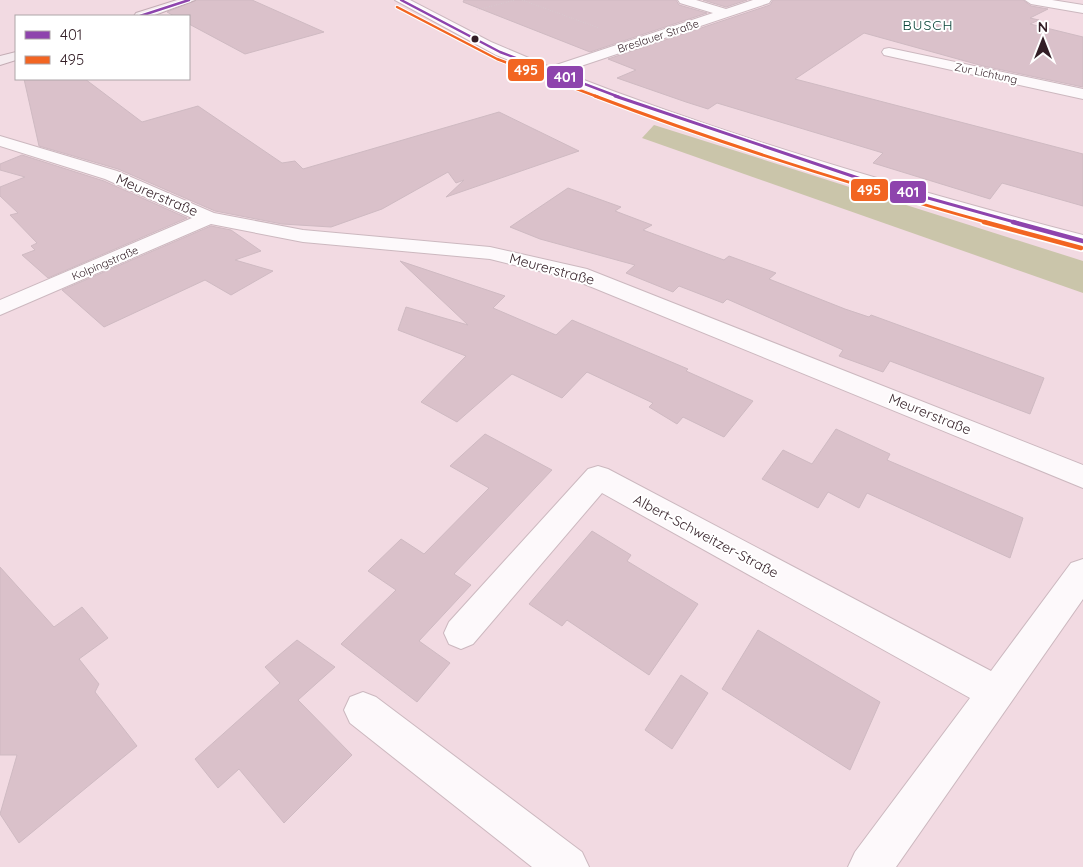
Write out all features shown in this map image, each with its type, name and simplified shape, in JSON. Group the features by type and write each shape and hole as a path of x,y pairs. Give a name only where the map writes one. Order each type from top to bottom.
{"main road":[{"path":"143,15 189,0"},
{"path":"0,61 15,56"}],"street":[{"path":"401,0 493,48 721,134 1015,224 1083,241"},
{"path":"684,0 726,13"},
{"name":"Breslauer Straße","path":"551,71 765,0"},
{"path":"1031,0 1056,2 1083,9"},
{"name":"Zur Lichtung","path":"889,52 1083,94"},
{"name":"Meurerstraße","path":"0,141 111,175 209,218 303,236 490,253 579,274 1083,477"},
{"name":"Kolpingstraße","path":"0,308 209,218"},
{"name":"Albert-Schweitzer-Straße","path":"461,634 598,477 996,693"},
{"path":"870,867 1083,573"},
{"path":"363,710 567,867"}],"path":[{"path":"522,0 639,42"}],"shaded area":[{"path":"654,125 1083,261 1083,293 642,138"}],"building":[{"path":"197,0 252,0 324,32 245,54 190,25 190,15 172,15 167,12"},
{"path":"464,0 676,0 679,5 707,13 590,52 463,2"},
{"path":"703,0 747,0 726,7"},
{"path":"773,0 1023,0 1031,6 1048,9 1030,18 1039,20 1030,24 1083,37 1083,87 983,66 864,33 795,79 1083,154 1083,206 1002,183 990,199 873,163 883,153 717,103 708,109 617,78 636,70 608,59 770,5"},
{"path":"24,80 86,80 142,122 198,106 282,163 295,161 303,169 499,112 579,151 446,197 464,180 456,183 448,172 382,209 331,227 282,224 215,211 118,169 39,146"},
{"path":"22,155 104,181 187,218 48,278 22,255 35,250 31,246 37,243 10,215 18,213 0,196 0,187 25,177 0,170 0,164"},
{"path":"568,188 621,207 615,211 652,225 643,230 724,260 729,256 776,273 769,279 845,309 869,317 871,315 1044,378 1030,414 890,361 883,372 839,356 843,350 727,299 723,303 679,286 673,292 626,273 635,265 540,239 510,227"},
{"path":"211,226 231,230 261,251 235,260 273,271 231,295 205,280 104,327 62,290"},
{"path":"400,261 505,296 493,308 556,335 572,320 688,369 686,371 753,401 724,437 683,417 677,424 649,407 653,403 587,372 562,398 512,374 457,422 421,402 466,356 398,330 406,307 468,325"},
{"path":"836,429 890,454 887,460 1023,518 1010,558 867,493 859,508 828,492 818,508 762,479 783,450 812,464"},
{"path":"485,434 552,470 454,574 471,585 419,641 450,663 417,702 341,644 396,590 368,571 401,539 424,554 489,488 450,466"},
{"path":"592,531 631,555 627,561 698,604 649,675 567,620 562,626 529,604"},
{"path":"0,567 54,627 82,607 108,638 79,659 99,684 95,692 137,746 19,843 0,814 17,755 0,755"},
{"path":"758,630 880,702 850,770 722,689"},
{"path":"297,640 335,667 298,700 352,755 284,823 239,769 218,788 195,759 280,683 265,667"},
{"path":"681,675 708,693 672,749 645,730"}],"transit line":[{"name":"401","path":"143,15 189,0"},
{"name":"401","path":"401,0 500,52 654,111 867,181 1083,241"},
{"name":"495","path":"397,7 497,59 652,118 865,189 1081,248"}],"district":[{"name":"BUSCH","path":"928,25"}]}
